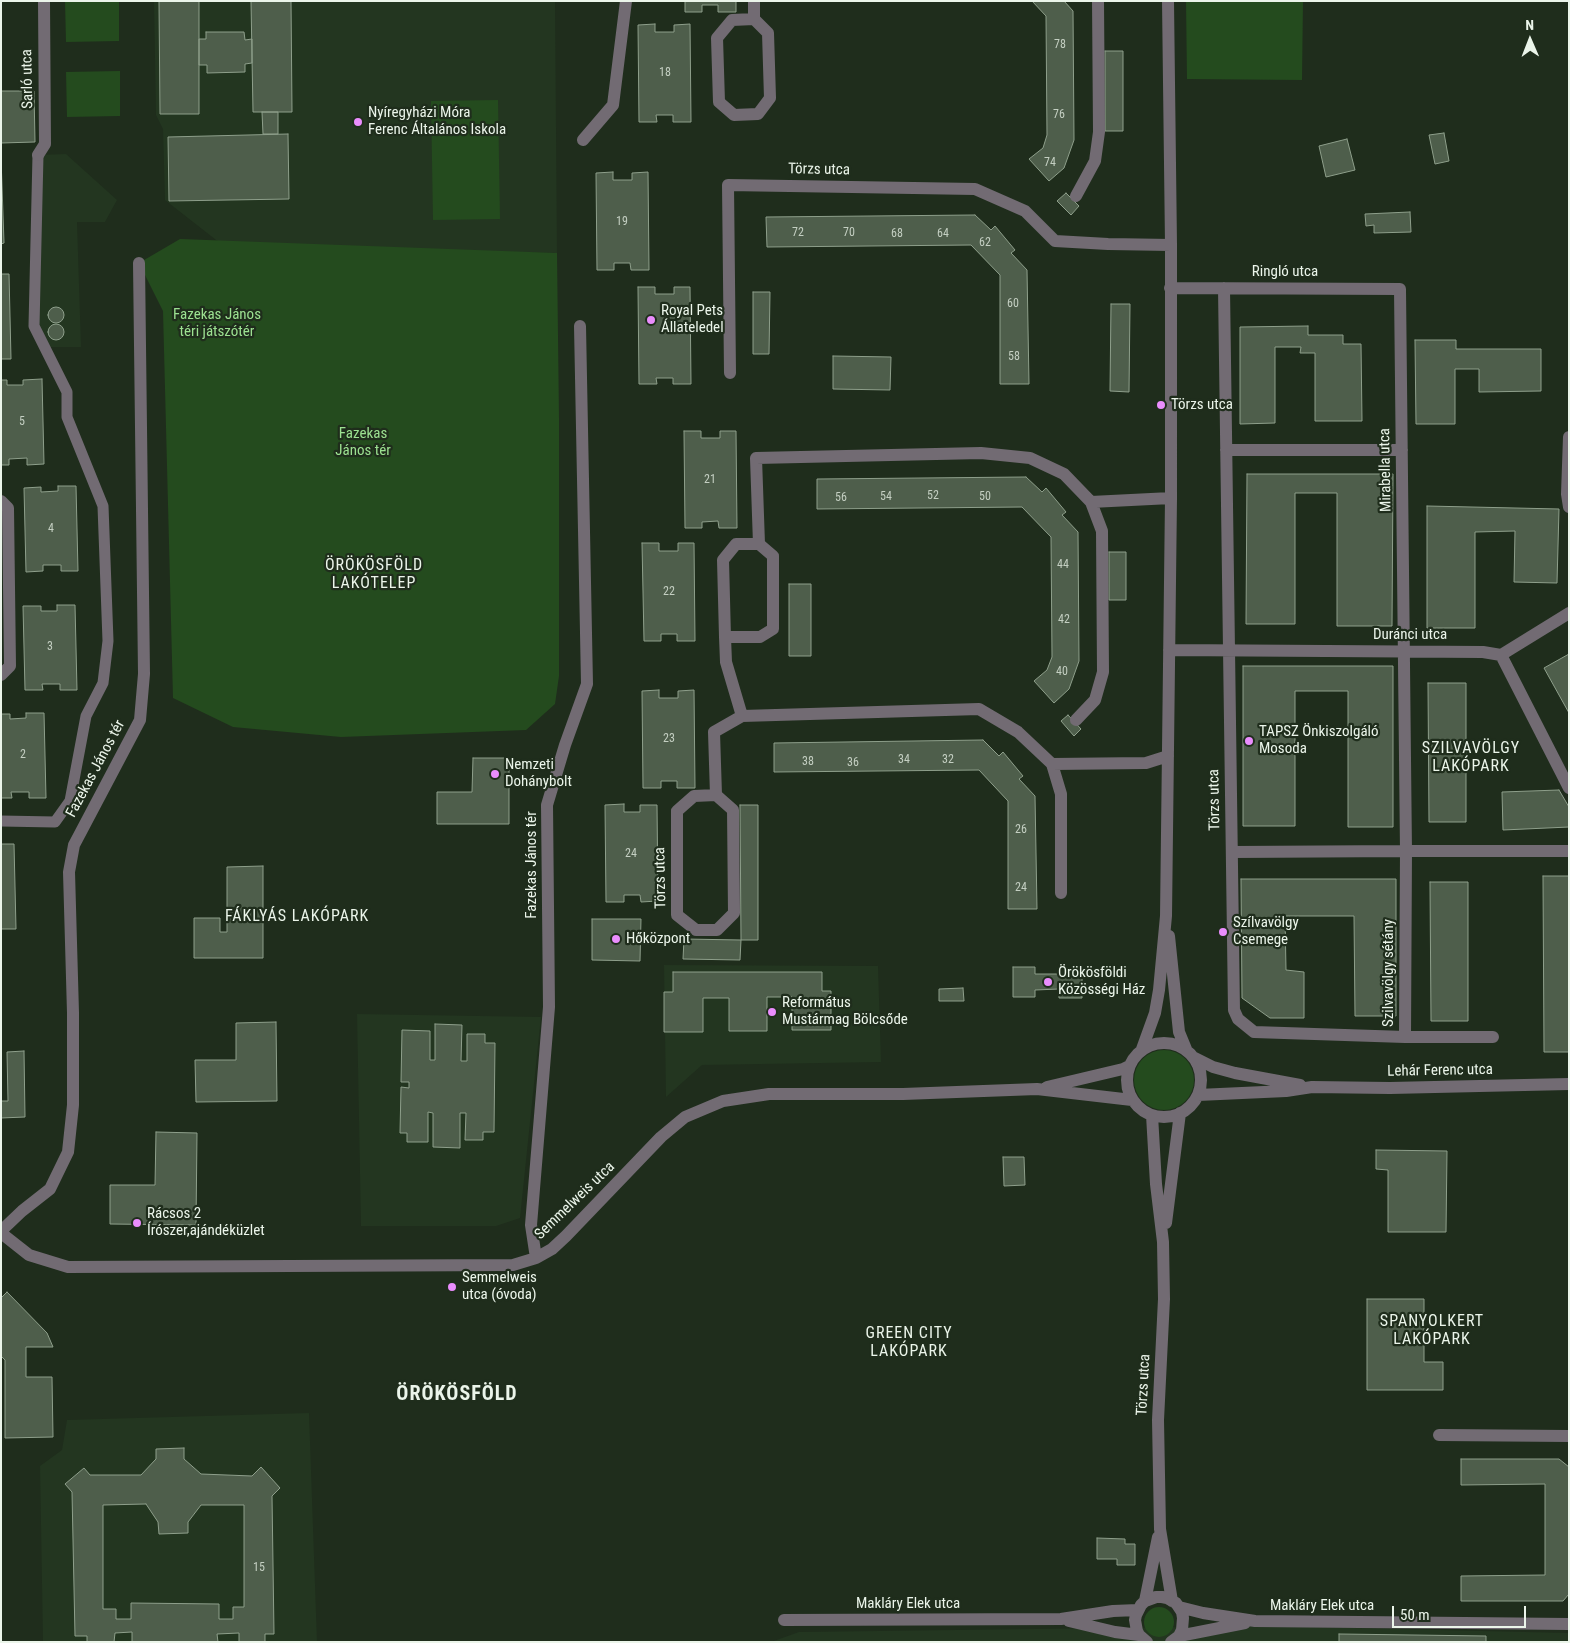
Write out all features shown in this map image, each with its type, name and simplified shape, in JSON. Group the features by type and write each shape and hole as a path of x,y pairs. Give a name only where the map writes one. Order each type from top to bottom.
{"street":[{"name":"Sarló utca","path":"38,155 45,144 44,1"},
{"path":"583,140 613,105 626,1"},
{"path":"754,1 754,19 768,33 770,98 758,114 734,115 719,102 717,38 732,20 754,19"},
{"path":"1076,196 1095,161 1099,132 1098,1"},
{"path":"1142,1049 1155,1013 1166,916 1171,498 1171,245 1168,1"},
{"path":"1,821 55,822 70,801 86,716 103,683 108,641 103,506 67,417 67,392 34,326 38,155"},
{"name":"Törzs utca","path":"730,373 728,186 975,189 1025,211 1055,241 1171,245"},
{"name":"Fazekas János tér","path":"1,1232 50,1189 68,1152 73,1105 73,1013 69,872 74,846 140,720 144,674 139,263"},
{"name":"Ringló utca","path":"1170,288 1400,289"},
{"name":"Törzs utca","path":"1224,288 1234,1010 1238,1019 1254,1032 1405,1037"},
{"name":"Mirabella utca","path":"1400,289 1406,851"},
{"name":"Fazekas János tér","path":"536,1258 531,1225 549,1007 547,805 565,745 587,684 580,326"},
{"path":"1569,437 1569,507"},
{"path":"1226,450 1402,450"},
{"path":"759,544 756,458 981,453 1030,458 1064,474 1090,502 1102,531 1103,672 1095,700 1076,720"},
{"path":"1090,502 1171,498"},
{"path":"1,500 8,508 10,666 1,676"},
{"path":"725,636 760,637 773,628 773,556 759,544 736,544 723,560 725,636 726,662 742,716"},
{"path":"1569,613 1501,655 1569,788"},
{"name":"Duránci utca","path":"1169,650 1483,652 1501,655"},
{"path":"716,795 714,732 742,716 980,709 1018,732 1052,764 1061,794 1061,893"},
{"path":"1052,764 1146,763 1168,756"},
{"name":"Törzs utca","path":"716,795 733,810 734,913 718,930 696,930 677,915 677,811 694,796 716,795"},
{"name":"Szilvavölgy sétány","path":"1406,851 1405,1037 1493,1037"},
{"path":"1232,852 1569,851"},
{"path":"1166,916 1179,1032 1198,1064 1201,1079 1198,1095 1191,1106 1180,1113 1162,1117 1152,1115 1141,1109 1132,1100 1126,1083 1129,1066 1142,1049 1150,1045 1169,1042 1178,1045 1190,1053"},
{"name":"Lehár Ferenc utca","path":"1190,1053 1213,1066 1235,1073 1312,1087"},
{"name":"Semmelweis utca","path":"1038,1089 1129,1066"},
{"name":"Lehár Ferenc utca","path":"1198,1095 1286,1091 1312,1087 1390,1088 1569,1084"},
{"name":"Semmelweis utca","path":"1,1232 29,1256 68,1267 513,1265 536,1258 552,1249 661,1137 685,1117 723,1101 769,1094 903,1094 1038,1089 1132,1100"},
{"name":"Törzs utca","path":"1163,1242 1180,1113"},
{"name":"Törzs utca","path":"1152,1115 1156,1184 1163,1242 1164,1308 1158,1420 1160,1529 1176,1604 1182,1612 1183,1624 1175,1639"},
{"path":"1439,1435 1569,1436"},
{"name":"Törzs utca","path":"1143,1639 1135,1620 1141,1606 1160,1529"},
{"name":"Makláry Elek utca","path":"784,1620 1061,1619 1141,1606 1156,1597 1167,1598 1176,1604 1194,1611 1255,1621 1569,1624"},
{"name":"Makláry Elek utca","path":"1061,1619 1143,1639"},
{"name":"Makláry Elek utca","path":"1175,1639 1255,1621"}],"shaded area":[{"name":"Nyíregyházi Móra Ferenc Általános Iskola","path":"154,1 555,1 557,253 225,247 165,200 163,129 156,115"},
{"path":"66,154 117,200 105,222 77,222 81,347 45,347 34,326 38,155"},
{"name":"Református Mustármag Bölcsőde","path":"664,965 878,966 881,1062 702,1065 666,1097"},
{"path":"357,1014 541,1017 520,1218 496,1226 361,1226"},
{"path":"309,1413 317,1642 43,1642 40,1466 62,1450 67,1420"},
{"path":"1269,1626 1569,1633 1569,1642 771,1642 799,1632"}],"green space":[{"path":"65,1 119,1 119,41 66,42"},
{"path":"1186,1 1303,1 1302,80 1187,79"},
{"path":"120,71 120,116 67,117 66,72"},
{"path":"498,100 500,219 433,220 431,101"},
{"name":"Fazekas János tér","path":"180,239 557,253 559,676 555,704 526,730 341,737 233,727 173,698 163,311 139,263"},
{"path":"1164,1050 1181,1055 1189,1063 1194,1080 1189,1097 1181,1105 1164,1110 1147,1105 1139,1097 1134,1080 1139,1063 1147,1055"},
{"path":"1159,1607 1169,1612 1174,1622 1169,1632 1159,1637 1149,1632 1144,1622 1149,1612"}],"building":[{"path":"159,1 199,1 199,114 160,114"},
{"path":"251,1 291,1 292,112 253,112"},
{"path":"685,1 736,1 736,12 718,12 718,5 702,5 702,12 685,12"},
{"path":"1032,1 1064,1 1073,11 1074,140 1064,168 1049,181 1029,159 1043,148 1047,135 1046,16"},
{"path":"655,24 655,32 674,32 674,25 690,24 691,122 673,122 673,115 656,115 657,122 639,122 638,25"},
{"path":"206,32 244,32 245,40 252,39 252,63 245,64 245,72 207,73 207,65 199,65 199,39 206,39"},
{"path":"1105,51 1123,51 1123,131 1105,131"},
{"path":"1,91 34,91 35,142 1,143"},
{"path":"262,112 278,112 278,134 263,134"},
{"path":"1444,133 1449,161 1435,164 1429,135"},
{"path":"288,134 289,199 169,201 168,137"},
{"path":"1347,139 1355,170 1326,177 1319,146"},
{"path":"1,158 4,243 1,244"},
{"path":"613,172 613,180 632,180 632,173 648,172 649,270 631,270 630,263 614,263 614,270 597,270 596,173"},
{"path":"1066,193 1079,206 1071,215 1057,201"},
{"path":"1410,212 1411,232 1374,233 1374,225 1366,226 1365,214"},
{"path":"975,215 991,230 995,226 1015,250 1011,253 1027,270 1029,384 1000,384 1000,275 971,245 767,247 766,217"},
{"path":"1,274 9,274 11,359 1,359"},
{"path":"638,287 655,287 655,294 674,294 674,287 690,287 691,384 673,384 673,378 656,378 657,384 639,384"},
{"path":"753,292 770,292 769,354 753,354"},
{"path":"1111,304 1130,304 1129,392 1110,391"},
{"path":"53,307 59,307 64,312 62,321 53,323 48,318 48,312"},
{"path":"53,324 59,324 64,329 62,338 53,340 48,335 48,329"},
{"path":"1308,326 1308,335 1343,335 1343,344 1361,344 1362,421 1315,421 1315,353 1300,353 1301,347 1275,347 1275,423 1240,424 1240,327"},
{"path":"1415,340 1456,340 1456,349 1541,349 1541,391 1479,392 1479,369 1455,369 1455,424 1416,424"},
{"path":"833,356 891,357 890,390 833,389"},
{"path":"42,379 44,464 27,465 27,458 9,459 9,465 1,465 1,380 7,380 7,385 23,385 23,380"},
{"path":"684,431 701,431 701,438 720,438 720,431 736,431 737,528 719,528 718,521 702,522 702,528 685,528"},
{"path":"1247,474 1393,474 1392,626 1337,626 1337,493 1295,493 1295,624 1246,624"},
{"path":"1026,477 1042,492 1046,488 1066,512 1062,515 1078,532 1079,661 1069,689 1054,703 1034,681 1047,670 1052,657 1051,537 1022,507 817,509 817,479"},
{"path":"58,486 76,486 78,571 61,571 61,565 43,565 43,571 26,572 24,488 41,487 41,492 58,491"},
{"path":"1427,506 1559,509 1557,583 1514,582 1515,531 1475,532 1475,628 1427,628"},
{"path":"642,543 659,543 659,551 678,551 678,543 694,543 695,641 677,641 677,634 661,634 661,641 644,641"},
{"path":"1109,552 1126,552 1126,600 1109,600"},
{"path":"789,584 811,584 811,656 789,656"},
{"path":"57,605 75,605 77,690 60,690 60,684 42,684 43,690 25,690 23,606 41,606 41,611 57,611"},
{"path":"1569,654 1569,713 1544,668"},
{"path":"1243,666 1393,666 1393,827 1348,827 1348,691 1295,691 1295,826 1243,826"},
{"path":"1428,683 1466,683 1466,822 1429,822"},
{"path":"659,690 659,698 678,698 678,691 694,690 695,788 677,788 677,781 661,781 661,788 643,788 642,691"},
{"path":"26,713 44,713 46,798 29,798 29,792 11,792 12,798 1,798 1,714 10,714 10,719 26,718"},
{"path":"1068,715 1081,729 1074,736 1061,721"},
{"path":"983,740 999,756 1003,752 1023,776 1019,779 1035,796 1037,909 1008,909 1008,801 979,770 774,772 774,743"},
{"path":"473,758 509,758 509,824 437,824 437,792 472,792"},
{"path":"1559,790 1569,807 1569,827 1503,830 1502,792"},
{"path":"624,804 624,812 640,812 640,805 657,805 658,901 641,902 640,895 624,895 624,902 606,902 605,805"},
{"path":"740,805 758,805 758,940 741,940"},
{"path":"1,844 14,844 16,929 1,929"},
{"path":"263,866 263,958 194,958 194,918 220,918 220,932 227,932 227,867"},
{"path":"1543,876 1569,876 1569,1052 1544,1052"},
{"path":"1241,879 1396,879 1396,1016 1355,1016 1354,916 1285,916 1286,970 1304,972 1304,1018 1270,1018 1242,998"},
{"path":"1430,882 1468,882 1468,1021 1431,1021"},
{"name":"Hőközpont","path":"592,919 641,919 640,961 592,960"},
{"path":"684,939 741,940 740,960 683,959"},
{"name":"Örökösföldi Közösségi Ház","path":"1013,967 1035,967 1035,974 1060,974 1060,968 1082,968 1082,998 1059,998 1059,989 1035,990 1035,997 1013,997"},
{"path":"673,972 822,972 822,991 831,991 831,1030 792,1030 792,997 767,997 767,1031 729,1031 729,998 703,998 703,1032 664,1032 664,992 673,992"},
{"path":"963,988 964,1001 939,1001 939,989"},
{"path":"276,1022 277,1101 196,1102 195,1060 236,1060 236,1023"},
{"path":"435,1024 462,1025 461,1061 467,1061 467,1034 485,1034 485,1043 495,1043 494,1132 483,1132 483,1140 465,1140 466,1113 460,1113 460,1148 433,1147 433,1113 428,1112 428,1142 407,1142 407,1133 400,1133 401,1087 409,1088 409,1082 401,1082 402,1030 430,1031 430,1060 435,1060"},
{"path":"24,1051 25,1117 1,1118 1,1101 8,1101 7,1052"},
{"path":"156,1132 197,1133 196,1225 110,1224 110,1185 155,1185"},
{"path":"1376,1150 1447,1151 1446,1232 1388,1232 1388,1170 1376,1169"},
{"path":"1003,1157 1024,1157 1025,1185 1004,1186"},
{"path":"7,1292 47,1333 53,1347 26,1347 26,1377 52,1377 53,1437 5,1438 5,1360 1,1356 1,1298"},
{"path":"1367,1299 1424,1299 1424,1362 1443,1362 1443,1390 1367,1390"},
{"path":"184,1448 184,1459 201,1474 252,1476 261,1467 280,1488 272,1496 274,1634 265,1634 265,1642 239,1642 239,1633 217,1634 218,1642 132,1642 132,1632 115,1633 114,1642 87,1642 87,1636 75,1636 72,1492 65,1484 84,1468 90,1475 141,1475 156,1459 156,1449","holes":["146,1504 158,1522 159,1534 188,1533 188,1522 201,1505 244,1505 244,1607 233,1607 233,1619 219,1619 219,1604 131,1603 131,1619 116,1619 116,1609 103,1609 103,1505"]},
{"path":"1461,1459 1559,1459 1569,1467 1569,1594 1563,1601 1461,1601 1461,1576 1545,1575 1545,1484 1461,1485"},
{"path":"1097,1538 1125,1539 1125,1544 1135,1544 1135,1565 1117,1565 1117,1559 1097,1559"},
{"path":"1339,1634 1486,1636 1486,1642 1339,1642"}],"place":[{"name":"Nyíregyházi Móra Ferenc Általános Iskola","path":"358,122"},
{"name":"Royal Pets Állateledel","path":"651,320"},
{"name":"Törzs utca","path":"1161,405"},
{"name":"TAPSZ Önkiszolgáló Mosoda","path":"1249,741"},
{"name":"Nemzeti Dohánybolt","path":"495,774"},
{"name":"Szílvavölgy Csemege","path":"1223,932"},
{"name":"Hőközpont","path":"616,939"},
{"name":"Örökösföldi Közösségi Ház","path":"1048,982"},
{"name":"Református Mustármag Bölcsőde","path":"772,1012"},
{"name":"Rácsos 2 Írószer,ajándéküzlet","path":"137,1223"},
{"name":"Semmelweis utca (óvoda)","path":"452,1287"}],"district":[{"name":"ÖRÖKÖSFÖLD LAKÓTELEP","path":"374,575"},
{"name":"SZILVAVÖLGY LAKÓPARK","path":"1471,758"},
{"name":"FÁKLYÁS LAKÓPARK","path":"297,917"},
{"name":"SPANYOLKERT LAKÓPARK","path":"1432,1331"},
{"name":"GREEN CITY LAKÓPARK","path":"909,1343"},
{"name":"ÖRÖKÖSFÖLD","path":"457,1395"}],"park label":[{"name":"Fazekas János téri játszótér","path":"217,324"}]}
